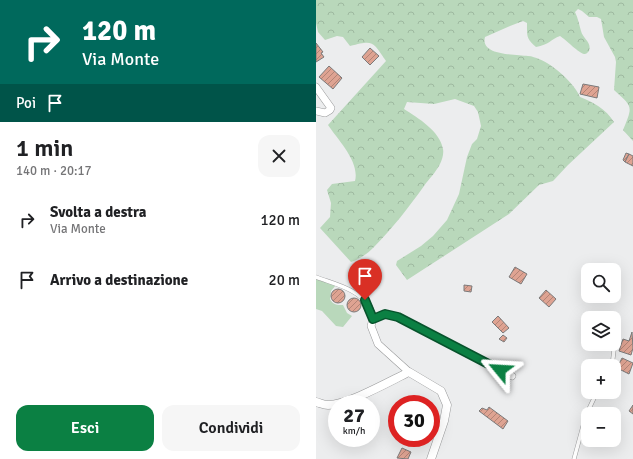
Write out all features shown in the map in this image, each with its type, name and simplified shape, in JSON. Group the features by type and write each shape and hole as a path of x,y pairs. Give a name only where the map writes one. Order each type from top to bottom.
{"street":[{"path":"316,88 331,108 325,113 316,111"},
{"path":"369,307 373,319 371,326 378,344 409,372 441,391 447,405 444,421 431,459"},
{"path":"373,319 385,314 398,317 512,376"},
{"path":"316,402 328,405 355,398 409,372"}],"lane":[{"path":"316,276 356,292 365,300 369,307"},
{"path":"574,459 586,415 594,399"}],"green space":[{"path":"316,0 633,0 633,141 623,130 630,111 625,100 614,90 616,62 615,57 604,37 601,19 597,17 589,17 578,9 575,12 582,34 590,48 585,54 579,52 560,36 544,45 536,47 530,41 528,36 527,23 523,21 510,26 485,37 485,43 488,48 500,53 531,56 545,62 568,80 580,97 599,106 611,117 614,122 553,181 539,185 509,214 407,280 396,265 397,261 421,246 433,236 447,220 459,194 467,157 472,144 477,139 481,126 478,112 474,106 455,99 434,104 407,102 404,109 428,126 438,136 443,149 441,161 434,173 387,233 369,252 351,262 320,228 330,217 331,203 327,190 332,184 355,181 356,174 347,152 328,125 386,61 378,49 372,44 364,43 350,46 343,37 337,36 325,40 318,32 316,23"},
{"path":"316,279 336,285 331,291 330,299 335,304 343,305 347,313 352,316 343,327 336,326 322,311 316,309"}],"building":[{"path":"316,43 323,52 321,53 324,57 316,62"},
{"path":"370,48 379,56 370,65 362,57"},
{"path":"329,66 342,78 333,89 319,77"},
{"path":"583,84 599,87 597,98 580,94"},
{"path":"626,153 629,154 625,162 623,160"},
{"path":"629,154 633,156 633,166 625,162"},
{"path":"515,267 527,274 521,284 509,277"},
{"path":"464,285 472,286 471,292 464,291"},
{"path":"335,289 341,289 345,293 345,299 341,303 335,303 331,299 331,293"},
{"path":"546,290 556,299 549,307 539,298"},
{"path":"351,298 357,298 361,302 361,308 357,312 351,312 347,308 347,302"},
{"path":"498,316 509,328 503,333 492,322"},
{"path":"632,332 633,348 631,355 619,351 621,351 623,339 629,341"},
{"path":"503,335 507,338 504,342 499,339"},
{"path":"622,358 633,363 629,374 621,370"},
{"path":"633,405 633,414 629,411"},
{"path":"489,407 508,421 503,429 479,411 482,408 487,410"},
{"path":"402,448 411,452 408,459 397,458"}],"route":[{"path":"365,300 373,319 385,314 398,317 500,370"}]}
